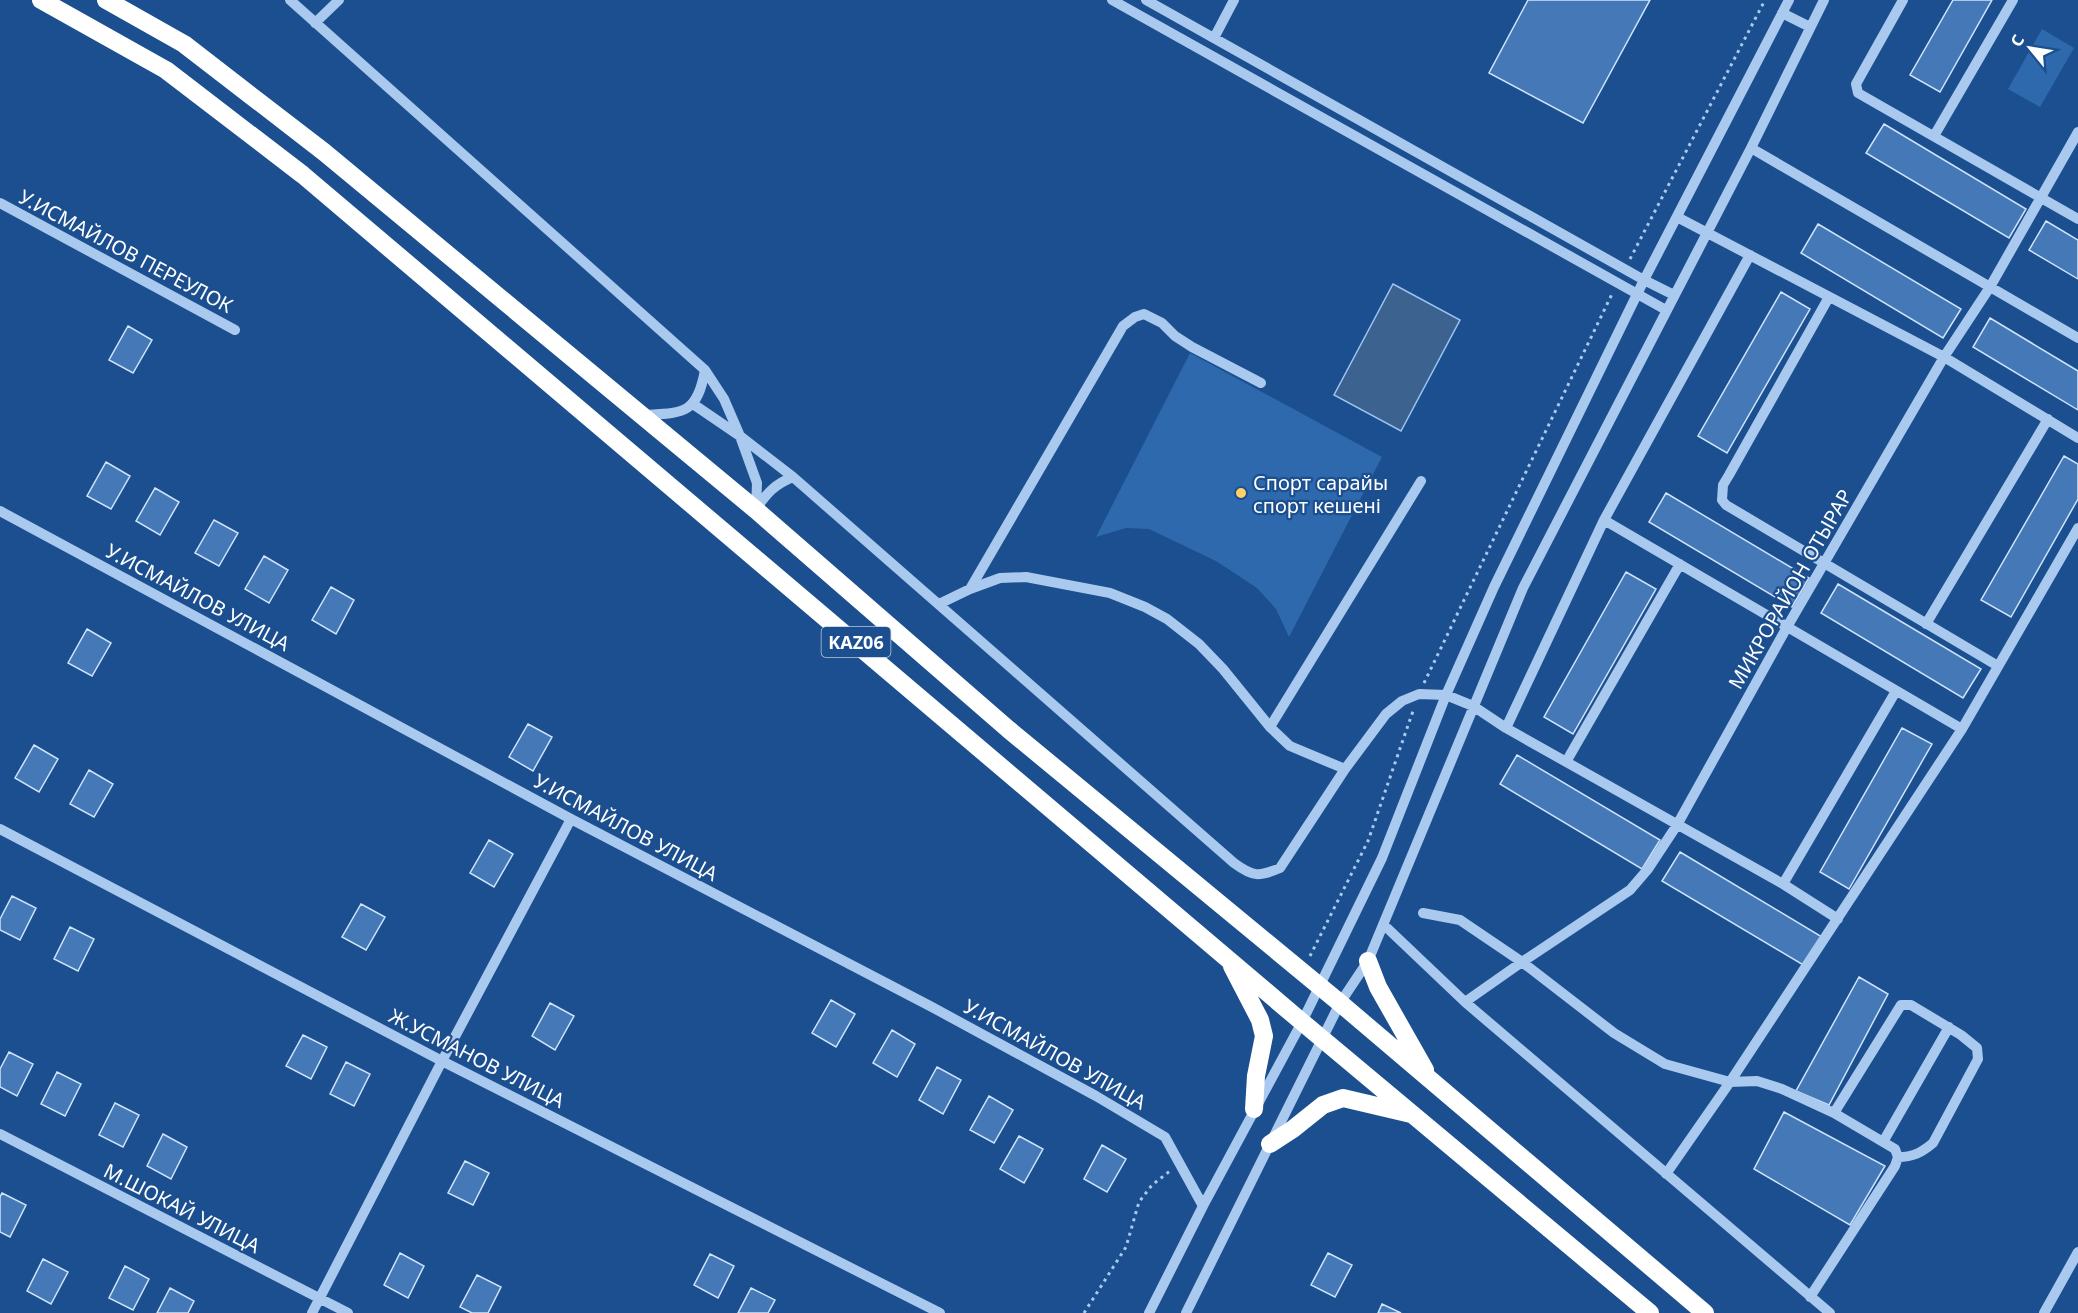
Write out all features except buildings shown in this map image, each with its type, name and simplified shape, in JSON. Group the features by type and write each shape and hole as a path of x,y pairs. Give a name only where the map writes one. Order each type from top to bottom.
{"highway":[{"name":"KАZ06","path":"41,0 166,70 303,175 988,753 1302,1022 1650,1313"},
{"name":"KАZ06","path":"106,0 184,44 324,152 756,510 1008,729 1340,1003 1705,1313"},
{"path":"988,753 1008,729"},
{"path":"1227,956 1260,1020 1264,1036 1256,1076 1254,1109"},
{"path":"1368,961 1378,987 1434,1084"},
{"path":"1270,1144 1323,1105 1343,1098 1416,1116"}],"street":[{"path":"290,0 705,370 724,399 740,436 757,483 756,510"},
{"path":"315,23 339,0"},
{"path":"1112,0 1666,310"},
{"path":"1146,0 1674,295"},
{"path":"1214,38 1234,0"},
{"path":"1149,1313 1254,1109 1302,1022 1382,858 1446,695 1494,586 1644,280 1789,0"},
{"path":"1185,1313 1340,1003 1368,961 1523,588 1751,148 1824,0"},
{"path":"1903,0 1856,84 1858,93 2078,219"},
{"path":"1934,136 2013,0"},
{"path":"1782,13 1810,27"},
{"name":"МИКРОРАЙОН ОТЫРАР","path":"1465,1002 1630,890 1648,869 1677,825 1787,627 1944,357 1990,287 2078,132"},
{"path":"1751,148 2078,338"},
{"name":"У.ИСМАЙЛОВ ПЕРЕУЛОК","path":"0,203 235,330"},
{"path":"1677,217 1944,357 2078,438"},
{"path":"1506,728 1604,520 1750,255"},
{"path":"1829,297 1729,475 1721,494 1722,500 1726,505 1998,666"},
{"path":"970,588 1124,326 1135,318 1144,315 1162,323 1174,336 1261,383"},
{"path":"640,415 679,414 693,404 701,391 705,370"},
{"path":"693,404 740,436 793,477 1249,874 1265,875 1280,868 1345,769 1386,714 1402,701 1419,694 1446,695 1473,706 1506,728 1783,884 1838,919"},
{"path":"1926,624 2048,419"},
{"path":"756,510 770,490 780,482 793,477"},
{"path":"1270,727 1421,481"},
{"name":"У.ИСМАЙЛОВ УЛИЦА","path":"0,511 571,819 930,1006 1096,1096 1165,1137 1203,1206"},
{"path":"1604,520 1962,729"},
{"path":"1666,1174 1730,1082 1962,729 2078,528"},
{"path":"1566,762 1680,564"},
{"path":"939,604 970,588 1000,578 1026,577 1110,593 1145,607 1167,619 1199,644 1223,669 1270,727 1290,746 1345,769"},
{"path":"1783,884 1896,691"},
{"path":"312,1313 442,1061 571,819"},
{"name":"Ж.УСМАНОВ УЛИЦА","path":"0,829 442,1061 940,1313"},
{"path":"1423,913 1460,920 1522,962 1614,1033 1665,1064 1730,1082 1757,1081 1774,1086 1834,1113 1895,1149 1898,1157 1895,1166 1810,1297"},
{"path":"1384,925 1465,1002 1830,1313"},
{"path":"1834,1113 1902,1005 1911,1005 1949,1027 1977,1048 1978,1059 1933,1143 1911,1157 1898,1157"},
{"path":"1883,1142 1949,1027"},
{"name":"М.ШОКАЙ УЛИЦА","path":"0,1134 348,1313"},
{"path":"2044,1313 2078,1252"}],"path":[{"path":"1625,269 1765,0"},
{"path":"1302,972 1368,841 1419,694 1618,283"},
{"path":"1084,1313 1125,1247 1139,1202 1152,1185 1180,1164"}],"shaded area":[{"path":"2042,29 2074,48 2040,107 2008,89"},
{"path":"1393,284 1460,320 1401,431 1334,395"},
{"name":"Спорт сарайы спорт кешені","path":"1190,353 1382,457 1289,637 1276,609 1257,588 1216,561 1149,529 1126,528 1096,537"}],"place":[{"name":"Спорт сарайы спорт кешені","path":"1241,493"}]}
